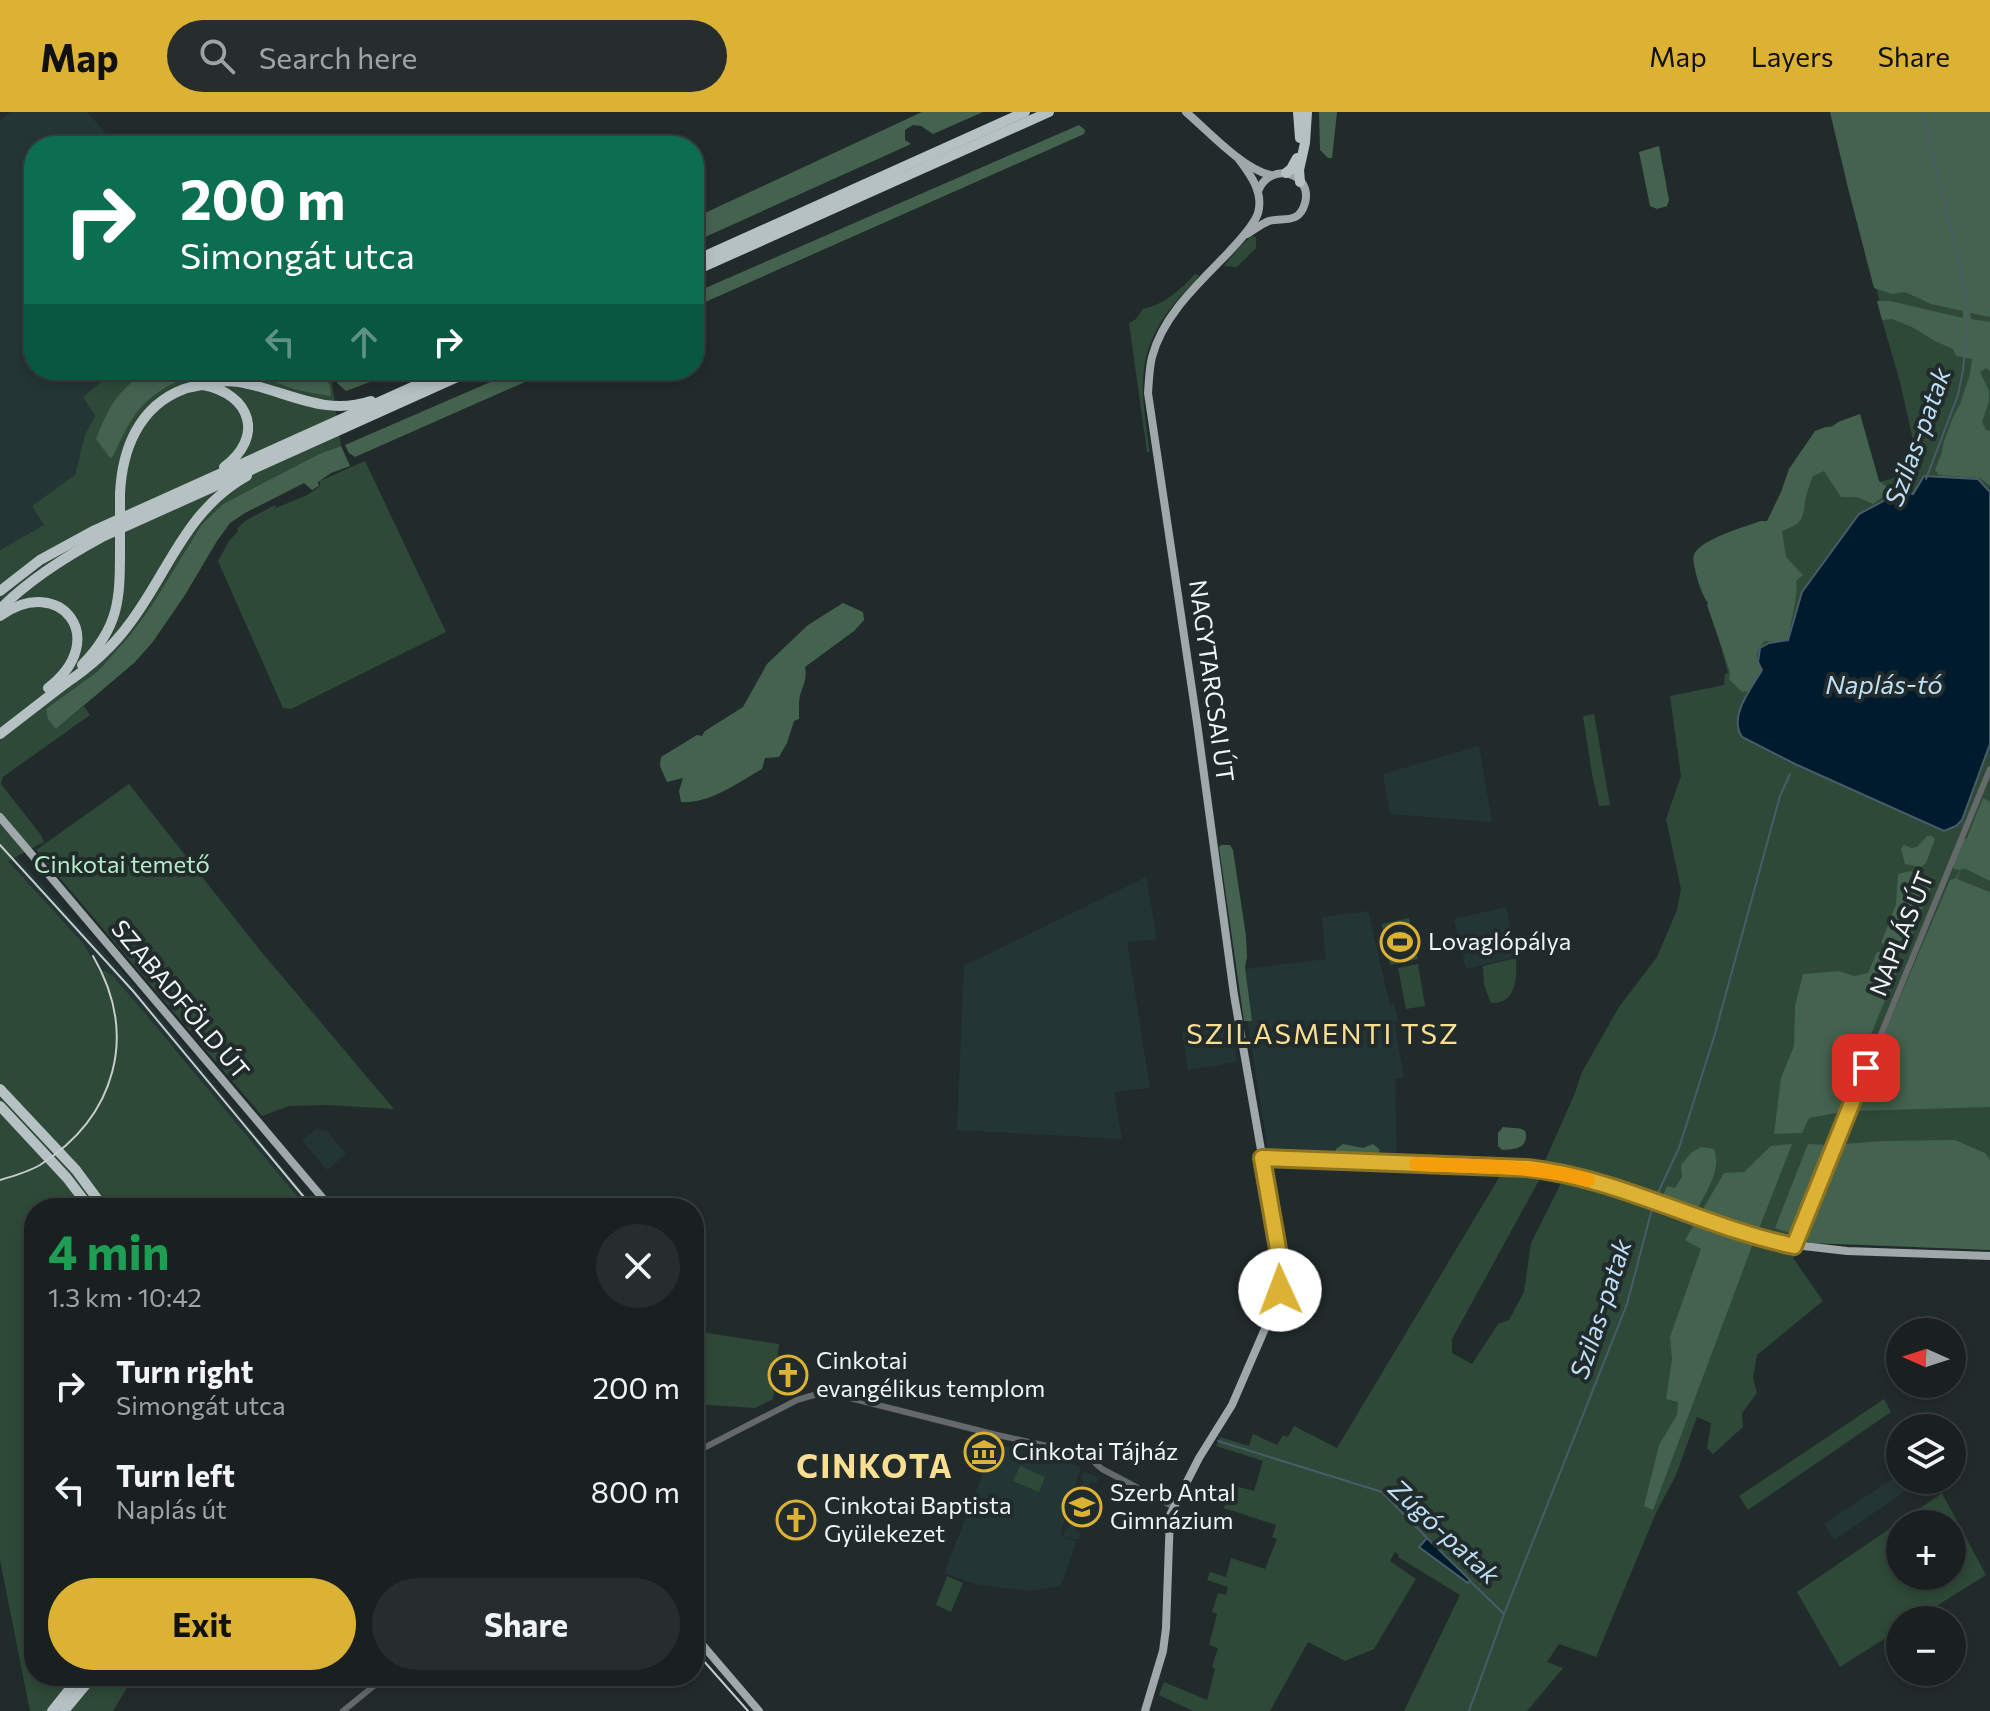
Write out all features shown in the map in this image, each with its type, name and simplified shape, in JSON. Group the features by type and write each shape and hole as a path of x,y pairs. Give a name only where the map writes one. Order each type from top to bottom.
{"highway":[{"path":"704,256 1025,112"},
{"path":"704,267 1049,112"},
{"path":"1286,173 1293,167 1298,152 1298,112"},
{"path":"1300,182 1307,112"},
{"path":"0,591 59,549 95,530 428,380"},
{"path":"0,609 31,582 81,548 451,380"},
{"path":"0,734 84,663 103,641 115,615 119,595 120,494 125,456 142,421 157,405 173,394 215,381 237,382 317,405 335,406 366,403 415,386"},
{"path":"200,483 237,456 246,439 248,424 235,398 220,389 201,385"},
{"path":"0,726 59,684 80,675 100,658 120,637 184,535 205,509 233,485 272,460"},
{"path":"0,616 32,601 53,604 68,615 77,633 78,645 73,662 59,684"},
{"path":"0,1089 67,1160 96,1198"},
{"path":"0,1106 82,1198"},
{"path":"52,1711 72,1686"},
{"path":"64,1711 85,1686"}],"main road":[{"path":"1186,112 1238,158 1261,173 1286,173 1300,182"},
{"path":"1238,158 1256,183 1262,212 1274,220"},
{"path":"1258,193 1262,182 1270,175"},
{"name":"NAGYTARCSAI ÚT","path":"1240,240 1261,225 1274,220 1292,219 1301,211 1306,193 1300,182"},
{"name":"NAGYTARCSAI ÚT","path":"1145,1711 1164,1642 1169,1524 1174,1507 1196,1463 1232,1405 1281,1286 1278,1247 1234,995 1148,393 1152,356 1170,318 1240,240 1256,218 1259,205"},
{"name":"SZABADFÖLD ÚT","path":"0,817 323,1198"},
{"path":"1262,1158 1538,1169 1569,1174 1794,1246 1990,1256"},
{"path":"704,1647 759,1711"}],"street":[{"name":"NAPLÁS ÚT","path":"1794,1246 1990,769"},
{"path":"704,1448 806,1397 823,1394 845,1396 1089,1455 1102,1469 1174,1507"},
{"path":"343,1711 374,1686"}],"shaded area":[{"path":"11,112 87,112 108,136 24,136 24,380 103,380 83,397 95,416 85,434 75,475 33,506 44,525 0,550 0,120"},
{"path":"1479,746 1492,822 1390,814 1383,774"},
{"path":"0,838 132,983 308,1198 299,1198 182,1055 100,972 83,943 0,852"},
{"path":"1146,877 1157,939 1127,942 1150,1088 1114,1092 1122,1139 957,1130 964,966"},
{"path":"1506,907 1516,957 1466,969 1454,919"},
{"path":"1368,911 1390,1005 1394,1004 1398,1021 1394,1022 1404,1077 1395,1079 1397,1160 1268,1149 1239,970 1326,959 1322,917"},
{"path":"1231,1024 1237,1062 1188,1070 1182,1032"},
{"path":"316,1129 326,1130 346,1154 327,1170 302,1140"},
{"path":"995,1443 1081,1467 1060,1534 1063,1536 1083,1481 1083,1472 1099,1477 1096,1484 1090,1482 1088,1496 1084,1500 1091,1502 1087,1515 1080,1513 1075,1530 1081,1533 1078,1540 1066,1537 1076,1542 1061,1586 1030,1591 975,1584 944,1573"},
{"path":"1886,1483 1886,1494 1901,1494 1834,1540 1824,1524"}],"green space":[{"path":"922,112 983,112 933,134 913,125 905,130 905,140 911,144 704,237 704,213"},
{"path":"1319,112 1337,112 1332,158 1320,150"},
{"path":"1830,112 1990,112 1990,317 1970,313 1971,319 1990,322 1990,371 1986,368 1980,372 1989,391 1982,422 1990,431 1990,486 1980,478 1939,475 1935,470 1970,374 1972,359 1956,356 1953,349 1912,327 1892,319 1882,320 1877,301 1890,301 1963,318 1963,311 1931,304 1905,292 1892,294 1874,288"},
{"path":"1832,112 1990,112 1990,1249 1813,1243 1793,1258 1823,1301 1757,1355 1753,1378 1757,1393 1742,1413 1743,1427 1713,1454 1707,1448 1711,1423 1697,1417 1676,1475 1656,1513 1596,1657 1559,1644 1547,1662 1563,1668 1527,1711 1404,1711 1460,1595 1398,1557 1395,1552 1390,1561 1416,1579 1374,1649 1345,1661 1308,1642 1270,1711 1193,1711 1159,1695 1164,1682 1207,1700 1218,1648 1209,1645 1217,1614 1212,1612 1218,1593 1226,1595 1228,1587 1207,1580 1210,1572 1226,1577 1231,1558 1265,1569 1277,1539 1272,1537 1276,1525 1224,1508 1231,1485 1254,1491 1263,1461 1216,1446 1220,1437 1249,1446 1253,1434 1277,1445 1283,1435 1288,1437 1294,1426 1337,1448 1503,1171 1543,1173 1452,1339 1452,1353 1472,1364 1498,1324 1509,1320 1524,1292 1531,1243 1564,1177 1596,1186 1595,1191 1644,1206 1648,1196 1544,1163 1581,1074 1619,1007 1657,957 1677,910 1681,889 1666,819 1681,776 1670,696 1724,685 1725,674 1728,673 1694,554 1772,520 1815,432 1860,415 1879,482 1904,472 1914,456 1900,382","holes":["1758,1231 1653,1509 1749,1245"]},
{"path":"1079,125 1085,130 1084,134 704,303 704,289"},
{"path":"1659,146 1669,200 1667,206 1657,209 1650,206 1639,152"},
{"path":"1252,236 1256,237 1256,248 1237,267 1224,266 1239,247"},
{"path":"1195,274 1199,276 1161,322 1146,357 1143,392 1150,452 1147,452 1129,323 1143,309 1172,296"},
{"path":"103,380 330,380 341,446 319,454 223,504 202,524 131,634 98,671 46,709 56,729 84,706 90,715 3,777 1,784 44,842 8,861 83,943 100,972 112,975 299,1198 24,1198 24,1681 0,1560 0,550 44,525 32,506 75,475 85,434 95,416 83,397"},
{"path":"135,380 182,380 145,403 110,458 96,439 115,400"},
{"path":"270,380 326,380 331,396 294,389"},
{"path":"337,380 375,380 346,391"},
{"path":"495,380 529,380 355,457 345,445"},
{"path":"1860,414 1879,481 1888,488 1884,496 1873,504 1857,497 1841,497 1824,471 1813,476 1802,518 1782,531 1786,557 1803,575 1796,581 1788,640 1765,641 1762,644 1757,655 1762,670 1749,691 1742,692 1729,679 1730,672 1696,574 1694,555 1697,549 1713,539 1767,521 1789,469 1815,431"},
{"path":"341,446 350,466 331,473 312,490 304,483 230,523 152,643 134,663 56,729 48,719 46,709 98,671 131,634 202,524 223,504 319,454"},
{"path":"365,461 446,632 291,709 283,708 218,561 245,521 275,505 276,508 305,496 320,486 320,481"},
{"path":"843,603 863,612 864,620 805,667 799,719 794,721 779,757 765,758 762,769 723,792 702,800 681,802 679,791 683,778 667,782 660,766 661,757 697,735 702,736 743,707 767,664 808,625"},
{"path":"1594,714 1610,805 1599,806 1592,774 1583,716"},
{"name":"Cinkotai temető","path":"129,784 259,949 394,1109 289,1106 262,1116 36,850"},
{"path":"1983,798 1990,802 1990,881 1966,869 1961,869 1957,879 1990,892 1990,1107 1856,1111 1853,1107 1950,880 1956,878 1960,870 1953,866 1959,847 1967,838"},
{"path":"1927,836 1935,839 1926,863 1921,867 1905,864 1901,849 1904,845 1917,847"},
{"path":"1221,845 1230,845 1233,850 1246,936 1245,968 1252,1021 1244,1021"},
{"path":"1910,871 1935,878 1906,948 1881,943 1896,904 1898,874"},
{"name":"Lovaglópálya","path":"1409,918 1418,959 1390,965 1382,924"},
{"path":"1877,952 1902,958 1840,1111 1809,1118 1802,1133 1774,1134 1781,1078 1794,1046 1795,1006 1803,974 1839,971 1854,976 1868,973"},
{"path":"1516,958 1511,994 1500,1002 1491,1003 1484,985 1483,966"},
{"name":"Lovaglópálya","path":"1418,964 1425,1006 1406,1009 1398,968"},
{"path":"1503,1127 1525,1131 1523,1145 1502,1150 1498,1146 1498,1133"},
{"path":"1955,1140 1985,1153 1990,1160 1990,1250 1807,1241 1804,1230 1843,1144"},
{"path":"1343,1144 1363,1148 1373,1144 1380,1150 1376,1158 1336,1155 1336,1149"},
{"path":"1792,1144 1653,1510 1644,1506 1659,1445 1677,1415 1678,1402 1666,1399 1672,1359 1670,1337 1701,1249 1685,1240 1724,1173 1744,1172 1771,1146"},
{"path":"1808,1144 1826,1145 1790,1233 1775,1228"},
{"path":"1701,1147 1714,1149 1716,1165 1712,1181 1697,1210 1662,1198 1667,1186 1675,1188 1682,1177 1681,1165"},
{"path":"704,1333 779,1344 773,1399 755,1408 704,1405"},
{"path":"1884,1399 1891,1412 1748,1510 1739,1496"},
{"path":"1020,1466 1045,1477 1039,1492 1013,1481"},
{"path":"1941,1494 1951,1510 1917,1510"},
{"path":"1886,1531 1886,1590 1962,1590 1936,1606 1886,1606 1886,1638 1840,1667 1797,1592"},
{"path":"1966,1538 1986,1575 1966,1588"},
{"path":"947,1576 963,1583 951,1612 936,1605"},
{"path":"25,1686 128,1686 113,1711 30,1711"}],"water":[{"name":"Naplás-tó","path":"1924,476 1978,479 1990,492 1990,744 1962,820 1944,831 1795,764 1742,737 1738,729 1739,712 1762,670 1758,662 1760,648 1788,640 1802,592 1859,514 1902,491 1913,494"},
{"path":"1427,1538 1470,1580 1468,1583 1419,1547"}],"waterway":[{"name":"Szilas-patak","path":"1922,112 1961,271 1968,316 1958,395 1926,479"},
{"name":"Szilas-patak","path":"1655,1199 1679,1148 1714,1037 1780,796 1790,774"},
{"name":"Szilas-patak","path":"1469,1711 1504,1614 1627,1304 1653,1205"},
{"name":"Zúgó-patak","path":"1218,1441 1382,1492 1426,1537"},
{"name":"Zúgó-patak","path":"1470,1581 1503,1613"}],"tram line":[{"path":"0,845 133,991 305,1198"},
{"path":"0,1180 40,1165 66,1145 87,1123 102,1098 112,1072 116,1044 115,1015 107,986 93,956"},
{"path":"704,1661 748,1711"}],"slow traffic":[{"path":"1416,1164 1549,1170 1588,1180"}],"place":[{"name":"Lovaglópálya","path":"1400,942"},
{"name":"Cinkotai evangélikus templom","path":"788,1375"},
{"name":"Cinkotai Tájház","path":"984,1452"},
{"name":"Szerb Antal Gimnázium","path":"1082,1507"},
{"name":"Cinkotai Baptista Gyülekezet","path":"796,1520"}],"district":[{"name":"SZILASMENTI TSZ","path":"1323,1034"},
{"name":"CINKOTA","path":"875,1467"}],"route":[{"path":"1280,1290 1282,1272 1262,1158 1549,1170 1597,1182 1794,1246 1866,1068"}]}
